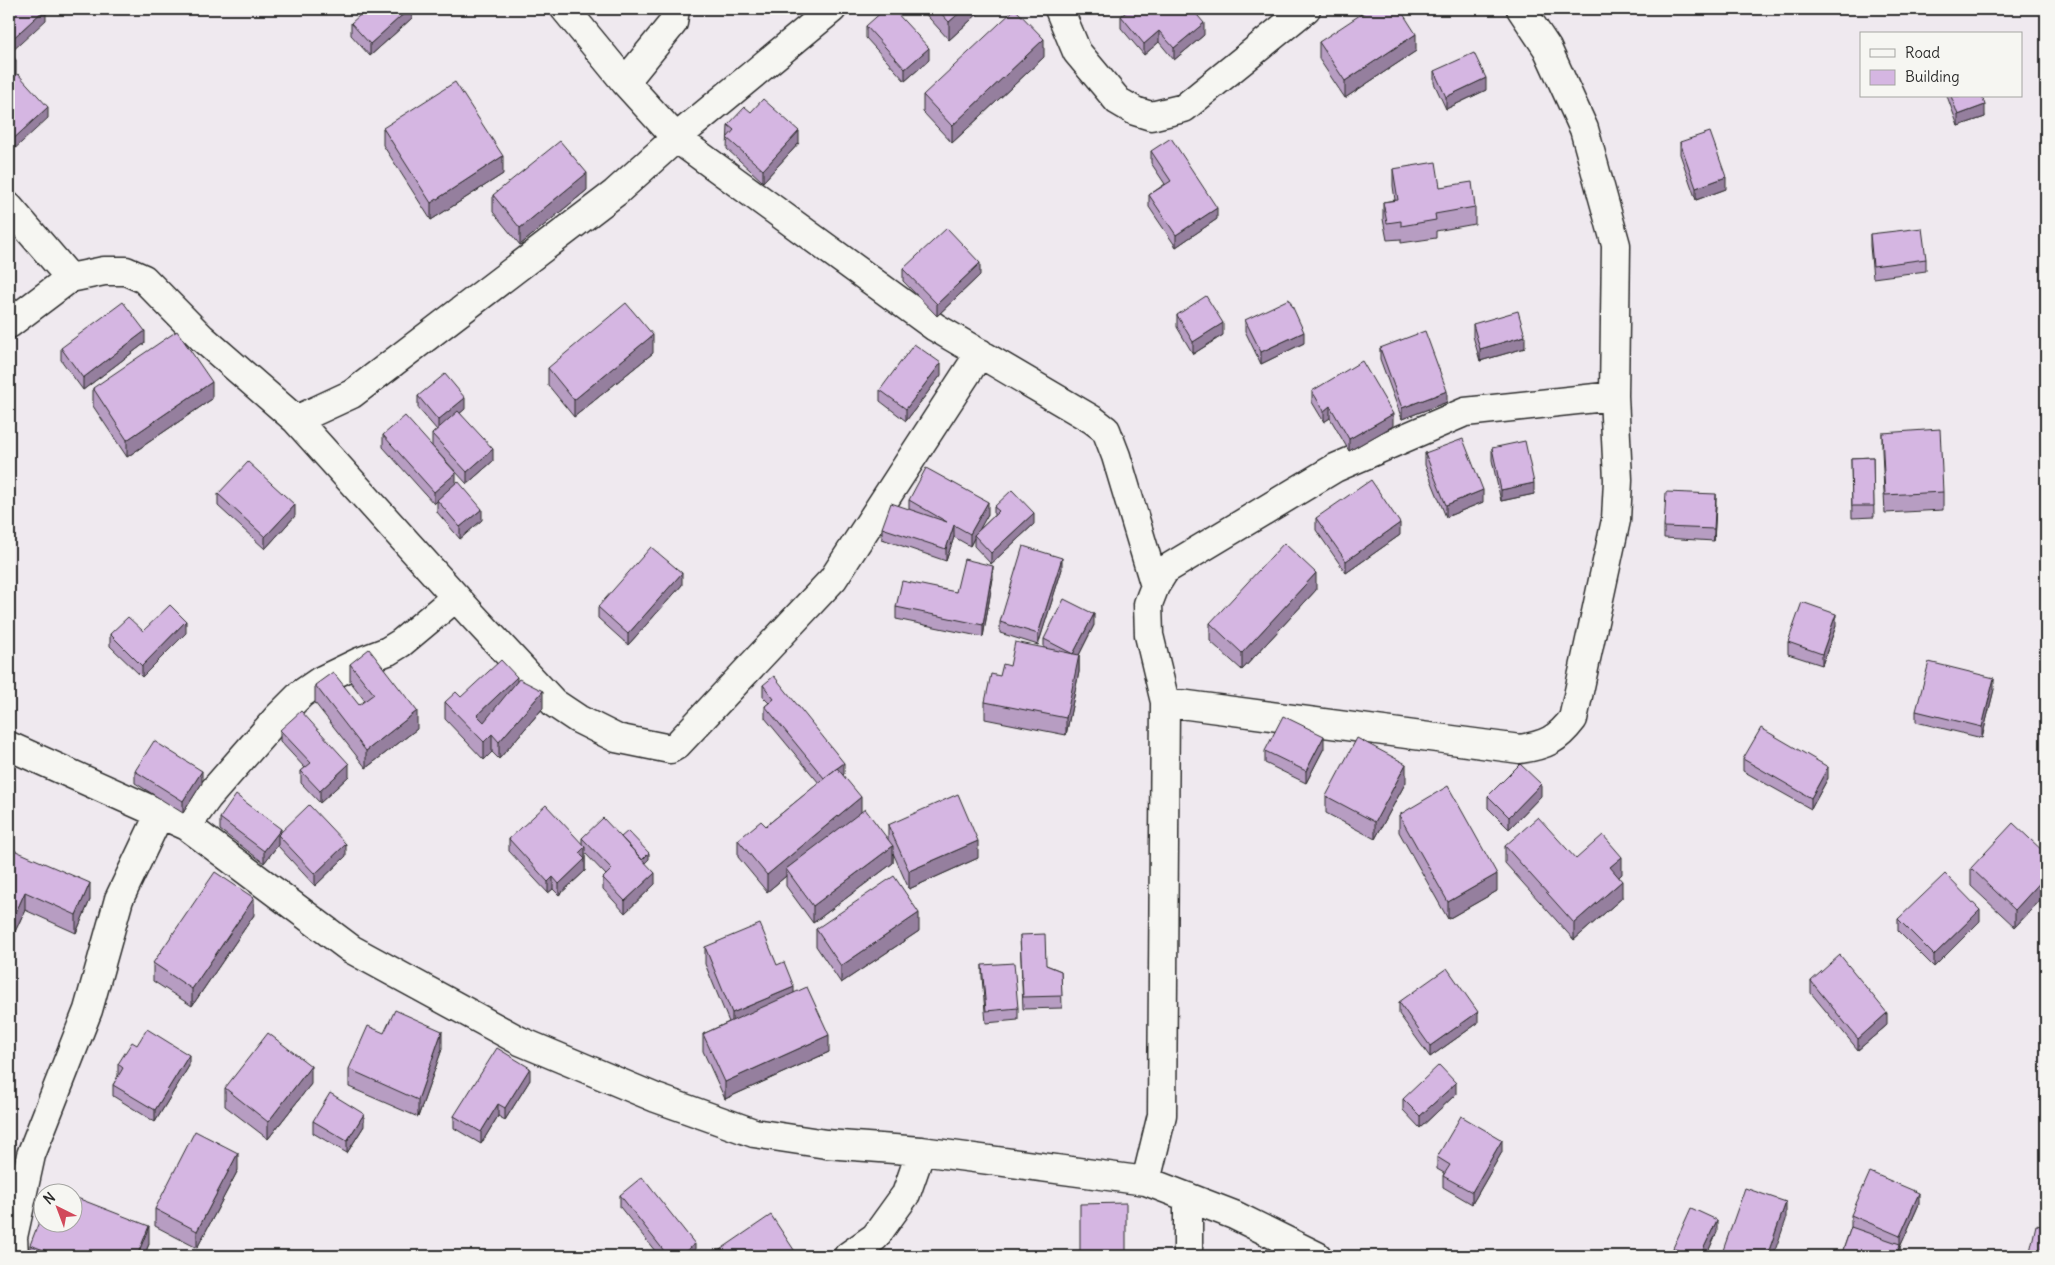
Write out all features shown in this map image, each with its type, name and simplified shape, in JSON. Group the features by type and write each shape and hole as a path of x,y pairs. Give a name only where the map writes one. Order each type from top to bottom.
{"street":[{"path":"564,9 625,82 676,138 935,327 1083,414 1106,430 1116,456 1155,586"},
{"path":"625,82 673,23 675,9"},
{"path":"296,420 352,394 615,193 676,138 832,9"},
{"path":"1059,9 1077,52 1118,101 1135,111 1151,116 1184,108 1306,9"},
{"path":"1165,702 1520,749 1543,745 1564,730 1573,719 1616,520 1618,480 1614,396 1616,245 1584,129 1547,48 1521,9"},
{"path":"9,207 70,278"},
{"path":"9,324 70,278 112,271 126,271 144,279 202,338 296,420 554,702 578,719 616,738 670,749 678,745 833,579 980,354"},
{"path":"1146,1181 1162,1115 1165,702 1149,635 1148,604 1155,586 1165,570 1335,468 1465,412 1614,396"},
{"path":"187,826 214,789 301,694 336,673 401,644 456,596"},
{"path":"9,746 187,826 351,949 520,1041 656,1098 754,1133 826,1144 921,1151 1146,1181 1234,1215 1318,1256"},
{"path":"14,1256 13,1237 31,1155 88,1010 119,899 160,813"},
{"path":"848,1256 875,1237 906,1194 921,1151"},
{"path":"1188,1197 1188,1256"}],"building":[{"path":"9,9 45,9 9,42"},
{"path":"367,9 409,9 370,44 351,23"},
{"path":"885,9 893,9 929,48 905,69 866,26"},
{"path":"937,9 964,9 949,22"},
{"path":"1015,9 1044,39 952,126 923,95"},
{"path":"1130,9 1192,9 1204,23 1174,48 1159,31 1144,44 1121,16"},
{"path":"1369,9 1400,9 1416,34 1345,81 1319,42"},
{"path":"9,51 16,60 9,66"},
{"path":"1474,53 1486,78 1446,97 1434,71"},
{"path":"18,74 48,107 9,143 9,82"},
{"path":"455,82 503,156 431,203 383,128"},
{"path":"1952,98 1983,98 1985,105 1958,115"},
{"path":"763,99 799,131 763,170 727,138 734,130 728,125 745,107 751,112"},
{"path":"1710,132 1726,177 1696,188 1680,142"},
{"path":"1171,138 1217,208 1176,235 1149,195 1171,181 1151,151"},
{"path":"560,141 587,173 520,228 493,195"},
{"path":"1436,162 1440,187 1472,182 1475,207 1435,214 1436,220 1401,226 1401,221 1387,223 1383,202 1398,200 1393,169"},
{"path":"947,228 980,263 937,304 903,269"},
{"path":"1922,228 1926,259 1873,266 1870,234"},
{"path":"1206,296 1223,323 1193,342 1177,315"},
{"path":"1289,299 1304,332 1261,352 1245,320"},
{"path":"123,302 145,331 83,378 61,348"},
{"path":"626,303 653,335 574,400 548,368"},
{"path":"1518,311 1525,336 1480,349 1473,324"},
{"path":"177,331 212,382 127,440 93,388"},
{"path":"1425,331 1447,391 1402,408 1380,348"},
{"path":"914,344 941,363 906,409 880,390"},
{"path":"1362,361 1393,414 1349,439 1330,406 1324,411 1312,391"},
{"path":"445,374 465,398 438,420 418,396"},
{"path":"458,411 493,449 467,472 432,434"},
{"path":"405,416 456,473 434,492 383,435"},
{"path":"1940,429 1943,492 1885,495 1882,433"},
{"path":"1463,439 1483,490 1446,505 1425,453"},
{"path":"1525,441 1534,483 1501,490 1492,448"},
{"path":"1873,457 1874,506 1852,506 1851,458"},
{"path":"248,462 295,505 265,537 218,494"},
{"path":"926,468 988,502 970,534 954,525 946,549 882,528 891,503 947,522 909,500"},
{"path":"1371,480 1400,523 1346,561 1316,518"},
{"path":"458,481 482,509 460,527 437,500"},
{"path":"1012,490 1034,513 991,553 974,535 999,511 994,507"},
{"path":"1666,492 1716,494 1714,529 1664,527"},
{"path":"1284,543 1316,573 1242,653 1210,623"},
{"path":"1023,546 1062,558 1038,634 1000,622"},
{"path":"651,547 682,573 628,634 598,607"},
{"path":"964,559 993,566 983,625 896,607 902,581 956,592"},
{"path":"1064,599 1094,614 1073,654 1044,639"},
{"path":"1802,602 1836,614 1822,654 1788,642"},
{"path":"170,605 186,621 142,666 110,634 128,617 143,631"},
{"path":"1015,642 1079,655 1066,718 985,702 991,674 1000,676 1003,664 1010,666"},
{"path":"369,649 417,711 366,751 315,685 333,672 359,705 374,694 350,664"},
{"path":"501,660 517,677 477,715 484,722 519,679 543,691 499,742 492,734 484,742 445,702 456,692 461,697"},
{"path":"1929,662 1994,678 1982,727 1916,711"},
{"path":"774,676 844,763 824,778 765,706 774,699 763,685"},
{"path":"301,711 349,764 320,791 301,771 311,763 280,730"},
{"path":"1283,716 1324,736 1306,771 1265,751"},
{"path":"1761,728 1828,767 1811,798 1743,759"},
{"path":"1357,738 1406,764 1375,822 1326,796"},
{"path":"154,741 202,771 183,801 135,771"},
{"path":"1520,764 1541,784 1509,817 1488,796"},
{"path":"837,768 861,797 767,875 738,840 761,821 766,826"},
{"path":"1448,786 1497,874 1448,902 1399,815"},
{"path":"958,794 978,841 909,871 888,825"},
{"path":"236,795 281,829 264,851 220,818"},
{"path":"309,805 346,844 315,874 278,835"},
{"path":"546,805 585,847 579,853 585,859 559,884 553,877 548,882 509,839"},
{"path":"865,809 893,846 813,906 786,869"},
{"path":"1538,817 1576,859 1603,835 1622,857 1610,867 1622,881 1574,923 1505,846"},
{"path":"603,818 655,873 625,901 603,878 612,869 582,838"},
{"path":"2013,823 2046,854 2046,876 2015,910 1971,868"},
{"path":"628,831 649,853 642,860 621,837"},
{"path":"9,848 90,883 76,915 25,892 12,921 9,920"},
{"path":"215,872 254,898 192,989 153,963"},
{"path":"1945,874 1980,910 1934,955 1898,919"},
{"path":"894,876 919,913 841,966 816,929"},
{"path":"760,924 777,965 784,962 794,987 732,1013 705,947"},
{"path":"1045,934 1046,965 1061,971 1062,996 1023,997 1020,935"},
{"path":"1840,955 1887,1013 1858,1039 1811,981"},
{"path":"1014,963 1018,1008 986,1011 982,965"},
{"path":"1447,968 1478,1012 1430,1046 1399,1002"},
{"path":"807,987 829,1035 725,1082 703,1034"},
{"path":"395,1010 442,1031 418,1100 349,1069 368,1026 384,1033"},
{"path":"147,1029 189,1055 155,1110 113,1085 123,1068 118,1064 132,1042 137,1045"},
{"path":"268,1033 311,1066 268,1122 225,1088"},
{"path":"497,1048 530,1068 505,1108 498,1104 481,1132 454,1116"},
{"path":"1439,1065 1456,1083 1420,1116 1403,1099"},
{"path":"330,1093 364,1114 347,1141 313,1121"},
{"path":"1461,1116 1502,1140 1472,1192 1443,1176 1450,1165 1437,1157"},
{"path":"195,1131 238,1153 197,1231 155,1209"},
{"path":"1870,1172 1919,1193 1900,1236 1851,1215"},
{"path":"642,1177 695,1244 679,1256 668,1256 620,1195"},
{"path":"1745,1188 1786,1202 1767,1256 1721,1256"},
{"path":"82,1200 149,1226 137,1256 60,1256 30,1245 35,1232 82,1232"},
{"path":"1126,1203 1126,1256 1080,1256 1080,1204"},
{"path":"1691,1208 1717,1220 1700,1256 1691,1256 1673,1248"},
{"path":"771,1215 798,1256 711,1256"},
{"path":"2036,1225 2046,1227 2046,1256 2029,1256"},
{"path":"1851,1227 1900,1244 1896,1256 1841,1256"}]}
